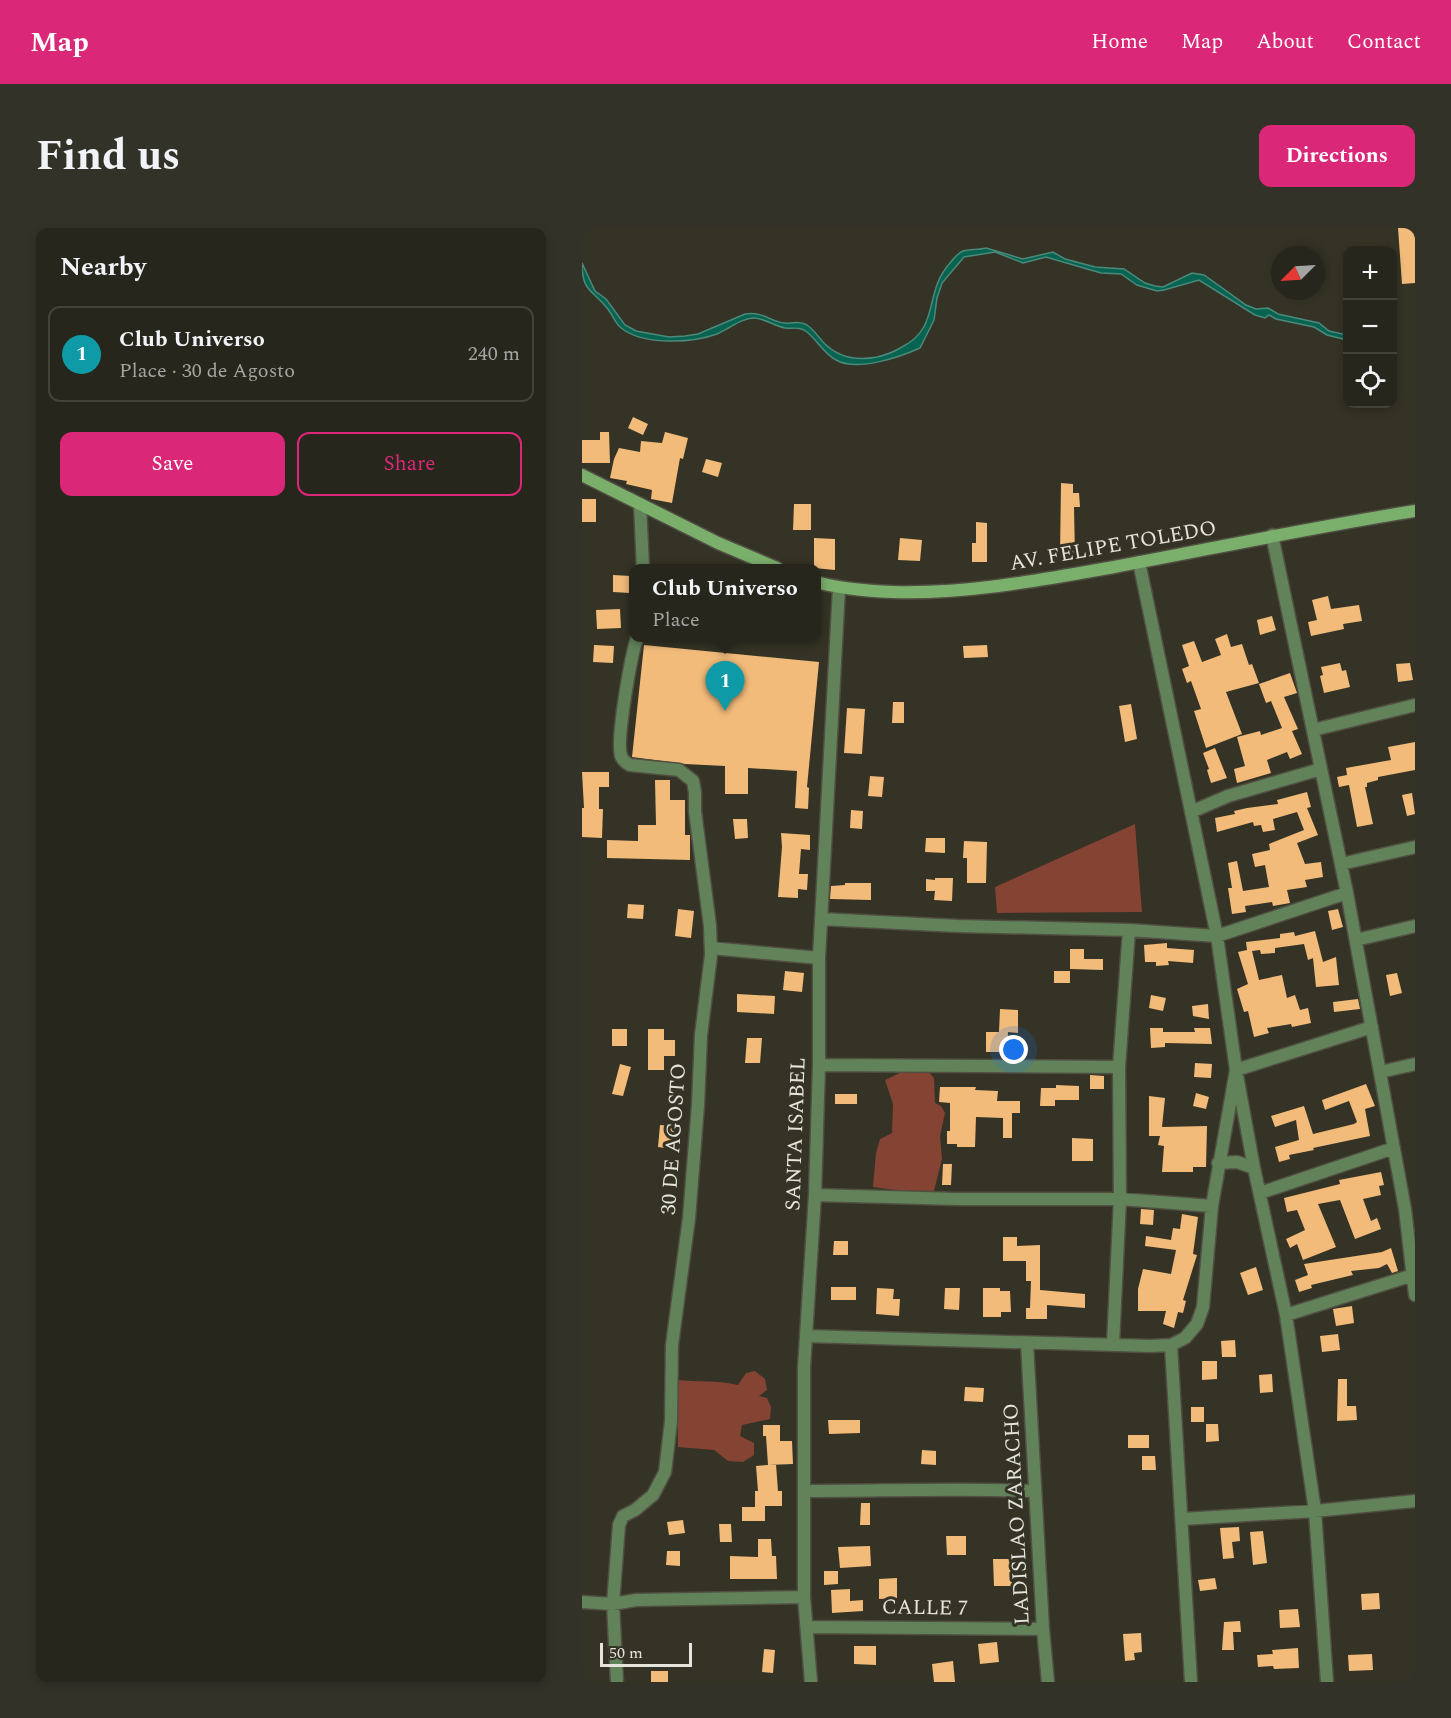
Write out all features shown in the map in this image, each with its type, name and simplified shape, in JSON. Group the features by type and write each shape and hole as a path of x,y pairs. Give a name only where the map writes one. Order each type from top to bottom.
{"main road":[{"path":"582,475 718,543 768,564"},
{"name":"AV. FELIPE TOLEDO","path":"821,583 839,588 928,593 984,589 1139,562 1272,535 1415,512"}],"street":[{"path":"640,504 643,564"},
{"path":"1272,535 1347,893 1394,1148 1410,1208 1415,1295"},
{"path":"1139,562 1217,936 1236,1070 1254,1168 1286,1315 1315,1511 1327,1682"},
{"name":"SANTA ISABEL","path":"811,1682 804,1597 804,1368 819,1065 819,957 839,588"},
{"name":"30 DE AGOSTO","path":"617,1682 613,1604 619,1525 623,1516 635,1510 653,1495 665,1472 671,1421 672,1345 689,1218 701,1035 711,948 693,781 679,770 630,765 621,757 620,739 636,642"},
{"path":"1313,730 1415,705"},
{"path":"1191,812 1228,796 1321,769"},
{"path":"1341,864 1415,848"},
{"path":"821,919 958,926 1129,930 1217,936 1347,893"},
{"path":"1356,940 1415,926"},
{"path":"1113,1344 1120,1199 1119,1067 1129,930"},
{"path":"711,948 819,957"},
{"path":"1236,1070 1372,1027"},
{"path":"1380,1072 1415,1064"},
{"path":"819,1065 1119,1067"},
{"path":"806,1336 1172,1345 1185,1338 1197,1324 1203,1307 1212,1206 1236,1070"},
{"path":"1260,1193 1394,1148"},
{"path":"1218,1163 1237,1162 1254,1168"},
{"path":"814,1195 957,1199 1120,1199 1212,1206"},
{"path":"1286,1315 1413,1275"},
{"name":"LADISLAO ZARACHO","path":"1027,1343 1047,1682"},
{"path":"1172,1345 1191,1682"},
{"path":"804,1491 982,1489 1035,1491"},
{"path":"1182,1519 1315,1511 1415,1501"},
{"path":"582,1602 613,1604 636,1599 804,1597"},
{"name":"CALLE 7","path":"807,1627 1043,1629"}],"shaded area":[{"path":"1135,824 1142,912 997,913 995,887"},
{"path":"908,1069 928,1071 934,1078 935,1103 941,1106 945,1113 940,1136 942,1159 933,1195 873,1187 876,1153 880,1139 892,1133 893,1104 885,1080"},
{"path":"755,1371 765,1379 767,1390 759,1396 767,1398 771,1407 770,1419 742,1425 740,1436 754,1443 754,1455 743,1462 728,1461 714,1450 678,1447 677,1380 738,1385 746,1373"}],"water":[{"path":"986,248 1023,259 1053,252 1065,259 1095,267 1124,269 1145,283 1163,287 1192,273 1204,275 1246,305 1256,309 1268,308 1278,314 1319,323 1329,331 1343,334 1343,339 1327,335 1314,327 1276,319 1269,315 1265,318 1255,315 1199,280 1157,291 1137,285 1121,274 1101,273 1046,257 1023,263 995,252 964,257 942,283 934,320 920,348 878,362 855,364 836,360 804,330 785,328 755,318 741,321 717,334 681,341 654,340 629,333 620,327 607,308 589,289 582,272 582,263 595,291 606,299 625,325 636,331 669,337 698,334 752,313 780,322 799,322 811,328 835,352 848,357 869,358 893,352 914,339 922,330 942,274 951,261 963,251"}],"building":[{"path":"1398,228 1415,228 1415,283 1402,284"},
{"path":"633,417 648,424 643,435 628,428"},
{"path":"600,432 609,432 610,463 582,463 582,440 600,440"},
{"path":"665,432 688,438 683,459 680,458 672,503 651,499 652,490 610,478 619,448 640,452 641,441 662,443"},
{"path":"706,459 722,463 718,477 702,472"},
{"path":"1061,483 1073,484 1073,493 1079,493 1080,507 1074,507 1075,556 1060,555"},
{"path":"582,499 596,499 596,522 582,522"},
{"path":"794,504 811,504 811,530 793,530"},
{"path":"976,522 987,523 987,562 972,562 972,543 976,543"},
{"path":"814,538 835,539 835,570 821,569 821,564 814,564"},
{"path":"900,538 922,540 920,561 898,560"},
{"path":"613,575 629,576 629,593 613,592"},
{"path":"1328,596 1331,609 1359,605 1362,621 1343,624 1344,629 1311,636 1308,622 1317,620 1312,600"},
{"path":"620,609 621,628 597,629 596,610"},
{"path":"1272,616 1276,630 1260,635 1257,620"},
{"path":"1227,634 1231,647 1242,644 1249,665 1252,664 1259,683 1226,692 1242,734 1206,748 1194,711 1201,709 1191,681 1187,683 1182,669 1189,666 1182,645 1194,641 1202,662 1221,655 1215,639"},
{"path":"594,645 614,646 613,663 593,662"},
{"path":"644,645 819,662 807,787 809,788 808,809 795,808 797,771 748,768 748,794 725,794 725,766 685,764 632,757"},
{"path":"987,645 988,657 964,658 963,646"},
{"path":"1340,663 1342,671 1346,670 1350,687 1324,693 1320,676 1323,675 1321,667"},
{"path":"1410,663 1413,680 1398,682 1396,664"},
{"path":"1290,673 1297,693 1284,697 1298,729 1292,731 1302,754 1290,759 1287,752 1267,760 1271,773 1237,783 1234,769 1245,766 1237,737 1260,731 1261,735 1282,728 1271,701 1266,703 1259,684"},
{"path":"893,702 904,702 904,723 892,723"},
{"path":"1131,704 1137,739 1125,742 1119,706"},
{"path":"847,708 865,709 862,754 844,753"},
{"path":"1415,742 1415,770 1378,777 1378,780 1367,783 1365,787 1373,824 1357,827 1349,785 1339,787 1337,777 1347,775 1346,768 1391,760 1388,747"},
{"path":"1215,748 1227,778 1211,783 1203,753"},
{"path":"582,772 609,772 609,787 599,787 599,809 603,809 602,838 582,837 582,808 584,808"},
{"path":"870,776 884,777 882,797 868,796"},
{"path":"655,780 670,780 670,800 685,800 685,835 690,835 690,860 607,858 607,840 638,841 638,825 656,825"},
{"path":"1307,792 1311,807 1307,808 1318,835 1297,843 1305,864 1321,862 1323,877 1305,880 1307,887 1287,890 1290,903 1273,906 1272,902 1245,906 1246,912 1232,914 1228,888 1232,888 1228,863 1237,861 1243,891 1269,887 1265,865 1255,867 1252,854 1270,850 1269,844 1304,830 1297,812 1273,819 1275,830 1263,832 1261,825 1254,826 1253,822 1217,832 1215,818 1235,814 1234,811 1247,808 1278,804 1277,800"},
{"path":"1412,793 1415,814 1407,816 1402,795"},
{"path":"851,810 863,811 862,829 850,828"},
{"path":"733,819 747,819 748,838 735,839"},
{"path":"781,833 810,835 810,850 801,849 799,874 808,874 807,890 798,889 798,898 778,897"},
{"path":"926,838 945,838 945,853 925,852"},
{"path":"964,841 987,842 986,883 967,883 967,858 963,858"},
{"path":"935,878 953,878 952,901 934,900 935,891 926,891 926,879 935,880"},
{"path":"845,883 871,883 871,900 830,899 831,886 845,885"},
{"path":"628,904 644,905 643,919 627,918"},
{"path":"678,909 694,911 691,938 675,936"},
{"path":"1338,909 1343,927 1332,930 1328,911"},
{"path":"1315,931 1323,962 1336,957 1339,985 1316,987 1313,958 1308,960 1304,944 1275,948 1275,953 1261,954 1260,950 1252,951 1259,980 1282,975 1287,998 1295,995 1300,1010 1308,1008 1311,1023 1292,1027 1291,1024 1267,1028 1269,1033 1254,1037 1248,1011 1244,1012 1237,989 1248,984 1238,952 1247,950 1246,942 1280,938 1280,934 1294,932 1295,936"},
{"path":"1167,943 1167,948 1194,950 1193,963 1168,961 1169,965 1156,966 1156,962 1145,962 1144,945"},
{"path":"1070,949 1084,949 1084,959 1103,959 1103,970 1070,969"},
{"path":"785,971 804,973 802,992 783,990"},
{"path":"1054,971 1070,971 1070,983 1054,983"},
{"path":"1397,973 1402,993 1390,996 1386,975"},
{"path":"737,994 775,996 774,1014 737,1012"},
{"path":"1151,995 1166,998 1163,1011 1149,1008"},
{"path":"1358,999 1360,1009 1334,1012 1333,1002"},
{"path":"1208,1004 1209,1019 1193,1016 1192,1006"},
{"path":"1000,1009 1018,1010 1018,1033 1008,1032 1007,1052 986,1052 986,1032 999,1032"},
{"path":"1150,1028 1163,1028 1163,1032 1195,1032 1194,1028 1210,1028 1212,1044 1165,1043 1165,1047 1151,1048"},
{"path":"612,1029 627,1029 627,1046 612,1046"},
{"path":"648,1029 664,1029 664,1040 675,1040 675,1056 664,1056 664,1070 648,1070"},
{"path":"747,1038 762,1038 760,1063 745,1063"},
{"path":"1195,1063 1212,1064 1211,1078 1194,1077"},
{"path":"620,1064 631,1067 623,1096 612,1094"},
{"path":"1090,1075 1104,1076 1104,1089 1090,1089"},
{"path":"1366,1084 1375,1106 1365,1109 1370,1136 1313,1148 1314,1150 1289,1155 1290,1159 1279,1162 1275,1147 1299,1140 1296,1120 1275,1127 1271,1116 1304,1106 1313,1134 1354,1124 1357,1122 1349,1101 1325,1110 1322,1100"},
{"path":"1056,1085 1079,1086 1079,1100 1055,1100 1055,1106 1040,1106 1041,1088 1056,1088"},
{"path":"940,1087 976,1087 975,1090 998,1091 997,1101 1020,1101 1020,1113 1012,1113 1012,1138 1003,1138 1003,1118 976,1117 975,1147 957,1147 957,1144 947,1144 947,1131 950,1131 950,1103 939,1102"},
{"path":"1196,1093 1209,1097 1206,1109 1193,1106"},
{"path":"835,1094 857,1094 857,1104 835,1104"},
{"path":"1149,1096 1165,1098 1162,1127 1207,1126 1206,1167 1193,1167 1193,1172 1162,1172 1164,1146 1158,1145 1160,1136 1149,1136"},
{"path":"660,1125 675,1126 673,1149 658,1147"},
{"path":"1072,1138 1093,1139 1093,1161 1072,1161"},
{"path":"943,1164 952,1164 951,1185 942,1185"},
{"path":"1381,1172 1384,1185 1379,1186 1381,1195 1363,1199 1371,1221 1377,1218 1381,1229 1355,1239 1340,1200 1318,1204 1336,1247 1303,1260 1297,1244 1290,1248 1286,1239 1305,1230 1297,1210 1287,1212 1284,1198 1340,1184 1339,1180"},
{"path":"1141,1209 1154,1210 1153,1225 1140,1224"},
{"path":"1182,1214 1198,1217 1193,1254 1197,1255 1183,1300 1186,1301 1183,1313 1178,1312 1174,1328 1163,1324 1166,1311 1138,1311 1138,1289 1143,1269 1171,1274 1176,1250 1145,1246 1146,1236 1171,1240 1173,1228 1180,1229"},
{"path":"1003,1237 1017,1237 1017,1246 1040,1245 1040,1290 1085,1294 1085,1308 1047,1305 1047,1319 1026,1319 1026,1308 1030,1308 1031,1281 1026,1281 1026,1261 1003,1261"},
{"path":"834,1241 848,1241 848,1255 833,1255"},
{"path":"1391,1248 1398,1271 1392,1273 1387,1264 1379,1268 1351,1271 1353,1275 1311,1285 1312,1288 1299,1292 1295,1280 1308,1275 1304,1264 1382,1252"},
{"path":"1256,1267 1263,1290 1248,1295 1240,1273"},
{"path":"831,1287 856,1287 856,1300 831,1300"},
{"path":"877,1288 894,1289 893,1299 900,1299 899,1316 876,1314"},
{"path":"945,1288 960,1288 959,1310 944,1309"},
{"path":"983,1288 1000,1288 1000,1291 1010,1291 1011,1312 1001,1312 1001,1317 983,1317"},
{"path":"1352,1306 1354,1323 1336,1326 1333,1309"},
{"path":"1338,1334 1340,1350 1322,1352 1320,1336"},
{"path":"1235,1340 1236,1357 1222,1357 1221,1341"},
{"path":"1202,1361 1217,1361 1217,1379 1202,1380"},
{"path":"1272,1374 1273,1392 1260,1393 1259,1375"},
{"path":"1338,1379 1347,1379 1347,1406 1356,1406 1357,1420 1337,1421"},
{"path":"965,1387 984,1388 983,1402 964,1401"},
{"path":"1191,1407 1204,1407 1204,1422 1191,1422"},
{"path":"828,1420 860,1420 860,1433 829,1434"},
{"path":"1206,1424 1218,1424 1219,1441 1206,1442"},
{"path":"763,1425 780,1425 780,1441 792,1441 793,1464 768,1465"},
{"path":"1128,1435 1149,1435 1149,1448 1128,1448"},
{"path":"922,1450 936,1451 936,1465 921,1464"},
{"path":"1142,1456 1155,1456 1156,1470 1142,1470"},
{"path":"776,1464 778,1491 782,1491 782,1506 765,1506 765,1521 742,1521 742,1507 755,1507 755,1491 758,1491 756,1466"},
{"path":"861,1503 870,1503 870,1525 860,1525"},
{"path":"683,1520 685,1533 669,1535 667,1522"},
{"path":"719,1524 731,1524 732,1542 720,1542"},
{"path":"1239,1527 1240,1541 1232,1542 1234,1558 1223,1559 1220,1528"},
{"path":"1263,1531 1267,1563 1253,1565 1250,1532"},
{"path":"946,1536 966,1536 966,1555 947,1555"},
{"path":"758,1539 771,1539 772,1556 776,1556 777,1579 730,1579 730,1556 758,1557"},
{"path":"870,1546 871,1566 840,1568 838,1547"},
{"path":"667,1551 680,1551 680,1566 666,1565"},
{"path":"993,1559 1013,1559 1014,1586 994,1586"},
{"path":"824,1571 838,1571 838,1584 824,1585"},
{"path":"897,1578 897,1598 879,1599 879,1579"},
{"path":"1215,1578 1217,1589 1200,1591 1198,1580"},
{"path":"850,1589 850,1601 863,1600 863,1611 832,1613 831,1590"},
{"path":"1379,1593 1380,1609 1362,1610 1361,1594"},
{"path":"1298,1609 1300,1627 1280,1628 1279,1610"},
{"path":"1240,1621 1241,1632 1233,1632 1234,1650 1222,1650 1224,1622"},
{"path":"1141,1633 1142,1652 1134,1653 1135,1660 1125,1661 1123,1634"},
{"path":"997,1642 999,1662 980,1664 978,1644"},
{"path":"854,1646 876,1646 876,1665 854,1664"},
{"path":"1298,1648 1299,1668 1258,1667 1257,1655 1273,1654 1272,1650"},
{"path":"764,1649 775,1650 773,1673 762,1672"},
{"path":"1372,1654 1373,1670 1349,1671 1348,1655"},
{"path":"953,1661 955,1682 934,1682 932,1664"},
{"path":"651,1671 668,1671 668,1682 651,1682"}],"place":[{"name":"Club Universo","path":"725,711"}]}
